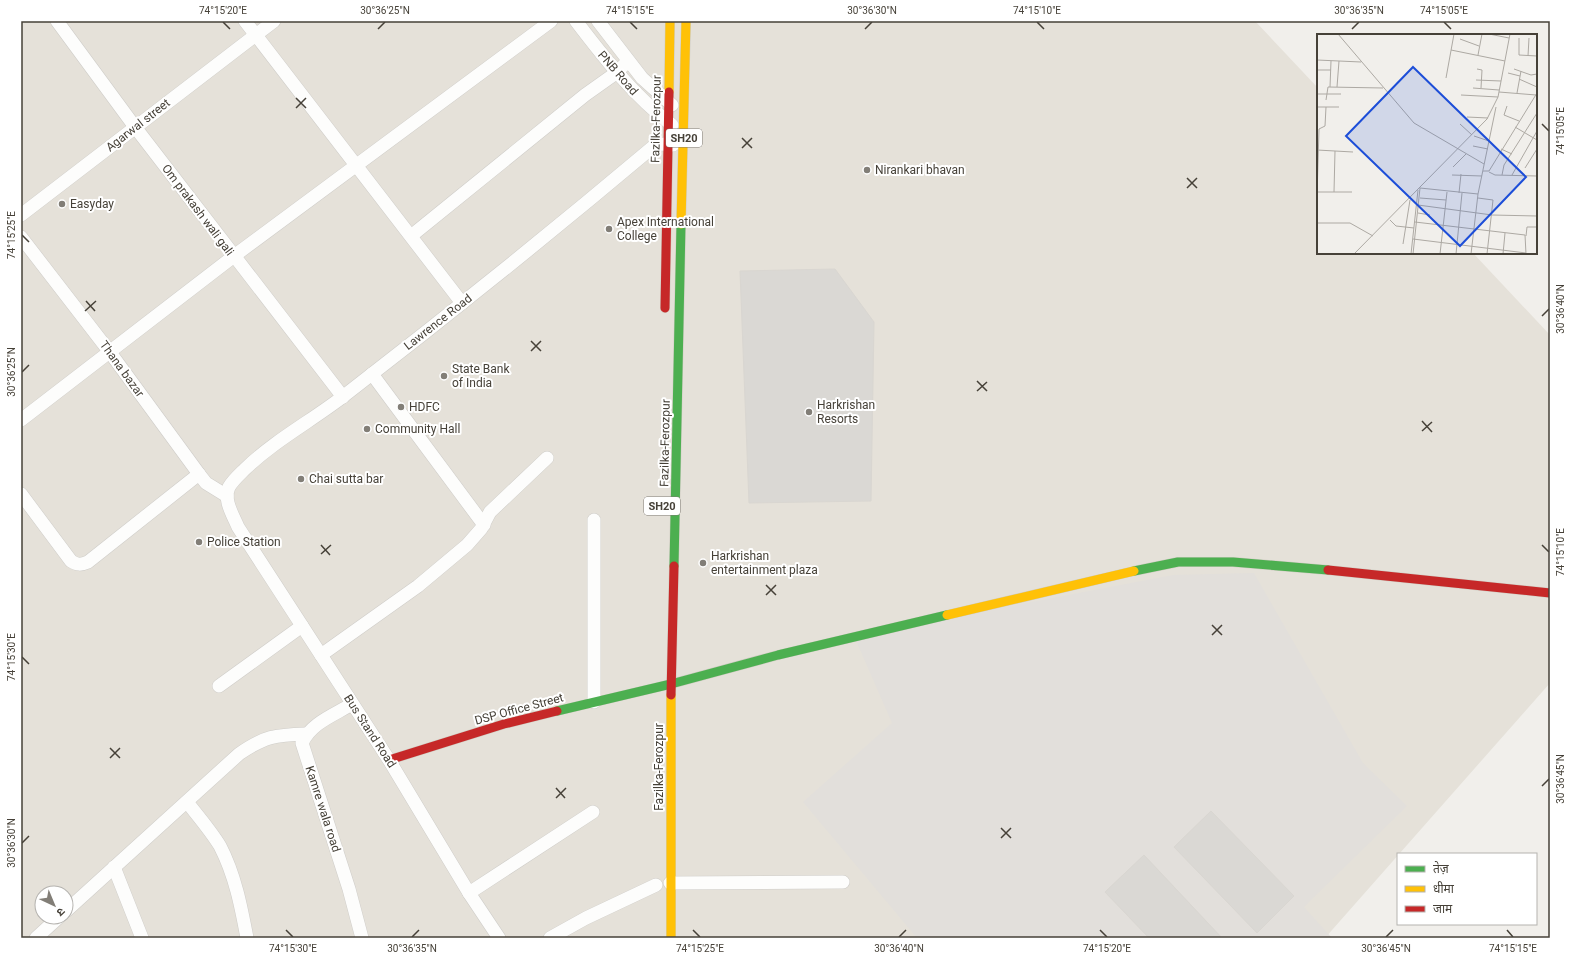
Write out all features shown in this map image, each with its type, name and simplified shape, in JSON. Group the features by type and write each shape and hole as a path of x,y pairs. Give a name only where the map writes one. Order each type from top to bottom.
{"main road":[{"name":"Fazilka-Ferozpur","path":"665,314 670,21"},
{"name":"Fazilka-Ferozpur","path":"671,938 671,684 686,21"},
{"name":"DSP Office Street","path":"389,760 504,724 657,686 671,684 778,655 1138,570 1178,562 1233,562 1397,576 1550,593"}],"street":[{"name":"Om prakash wali gali","path":"57,21 135,127 343,397"},
{"path":"245,21 462,303"},
{"name":"Agarwal street","path":"21,215 274,21"},
{"path":"21,420 234,256 551,21"},
{"name":"PNB Road","path":"576,21 616,73 642,100 669,123 684,140"},
{"name":"PNB Road","path":"598,21 642,78 685,115"},
{"path":"411,236 585,95 616,73 628,61"},
{"name":"Lawrence Road","path":"227,496 229,487 254,461 343,397 462,303 654,146 684,140"},
{"name":"Thana bazar","path":"21,238 109,351 198,474 206,483 227,496"},
{"path":"372,374 484,525"},
{"path":"321,655 418,586 467,545 484,525 490,512 547,458"},
{"path":"21,494 71,561 76,565 88,562 198,474"},
{"name":"Bus Stand Road","path":"227,496 229,507 238,527 389,760 469,893 499,938"},
{"path":"594,520 594,702"},
{"path":"219,686 302,626"},
{"path":"74,904 239,754 257,741 274,735 306,734 315,726 352,704"},
{"name":"Kamre wala road","path":"306,734 302,743 304,751 349,889 362,938"},
{"path":"187,802 219,845 231,870 237,889 246,938"},
{"path":"469,893 593,812"},
{"path":"114,867 142,938"},
{"path":"670,883 843,882"},
{"path":"550,938 586,918 656,887"},
{"path":"36,938 50,925"}],"shaded area":[{"path":"21,21 1255,21 1317,87 1317,254 1474,254 1550,335 1550,683 1400,853 1397,853 1397,856 1325,938 21,938"},
{"path":"1254,573 1363,763 1407,806 1304,907 1332,938 917,938 803,802 892,723 854,636 1173,575"}],"building":[{"name":"Harkrishan Resorts","path":"835,269 874,322 871,501 749,503 740,271"},
{"path":"1211,811 1294,896 1257,933 1174,847"},
{"path":"1144,855 1222,938 1149,938 1105,892"}],"traffic: fast":[{"path":"674,566 681,224"},
{"path":"1134,571 1178,562 1233,562 1328,570"},
{"path":"557,711 671,684 778,655 947,615"}],"traffic: slow":[{"path":"669,92 670,21"},
{"path":"681,224 686,21"},
{"path":"947,615 1134,571"},
{"path":"671,695 671,938"}],"traffic: jam":[{"path":"665,308 669,92"},
{"path":"671,695 674,566"},
{"path":"1328,570 1550,593"},
{"path":"389,760 504,724 557,711"}],"place":[{"name":"Nirankari bhavan","path":"867,170"},
{"name":"Easyday","path":"62,204"},
{"name":"Apex International College","path":"609,229"},
{"name":"State Bank of India","path":"444,376"},
{"name":"HDFC","path":"401,407"},
{"name":"Harkrishan Resorts","path":"809,412"},
{"name":"Community Hall","path":"367,429"},
{"name":"Chai sutta bar","path":"301,479"},
{"name":"Police Station","path":"199,542"},
{"name":"Harkrishan entertainment plaza","path":"703,563"}]}
